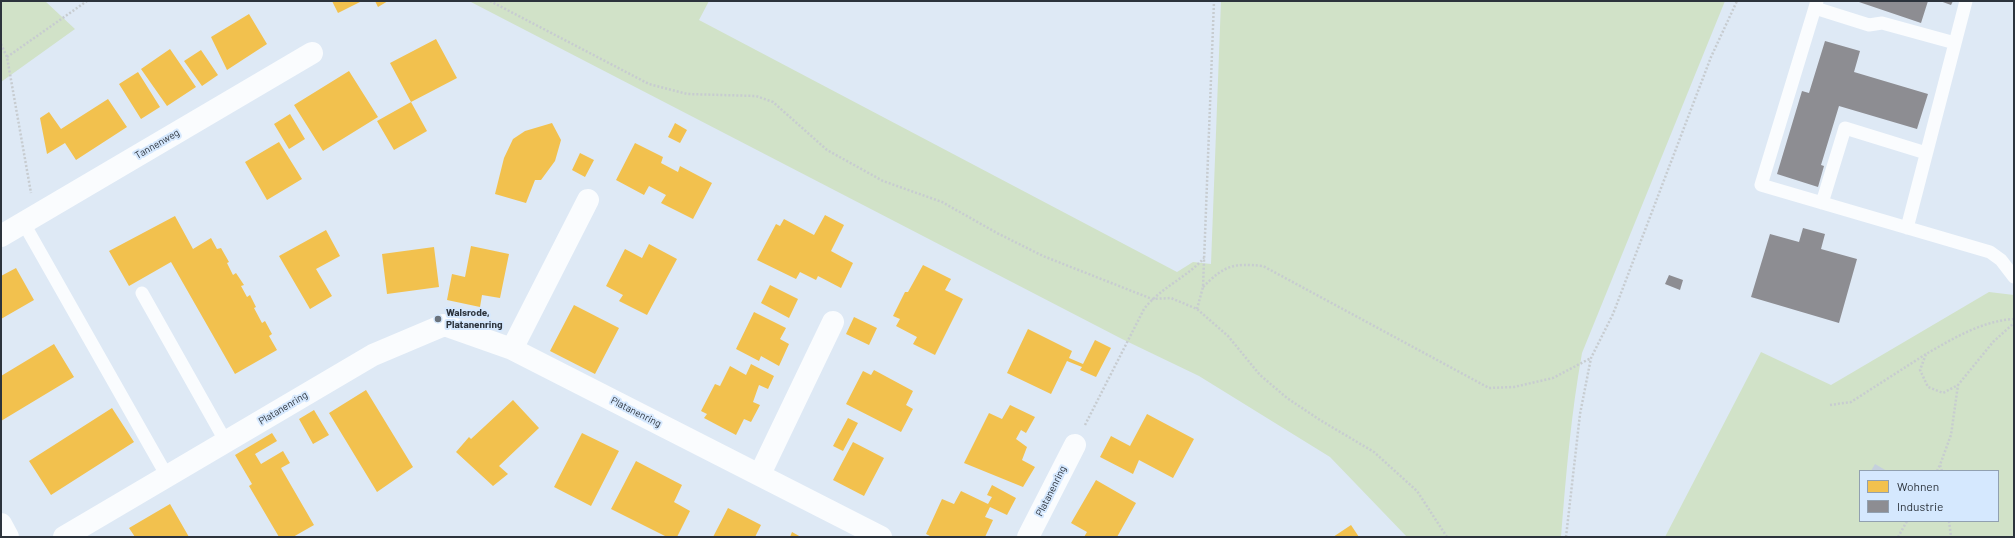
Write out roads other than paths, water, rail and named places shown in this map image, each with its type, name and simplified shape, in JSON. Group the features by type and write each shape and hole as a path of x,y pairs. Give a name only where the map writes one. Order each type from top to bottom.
{"street":[{"name":"Tannenweg","path":"1,236 29,218 312,53"},
{"path":"512,349 588,200"},
{"path":"760,474 833,322"},
{"name":"Platanenring","path":"64,537 373,355 444,325 512,349 760,474 881,537"},
{"name":"Platanenring","path":"1028,537 1075,445"},
{"path":"1,524 8,537"}],"lane":[{"path":"1906,228 1966,1"},
{"path":"1955,43 1882,23 1869,25 1816,5 1761,185 1990,252 2001,260 2014,277"},
{"path":"1822,203 1845,128 1926,153"},
{"path":"29,218 167,476"},
{"path":"142,293 226,442"}],"place":[{"name":"Walsrode, Platanenring","path":"438,319"}]}
